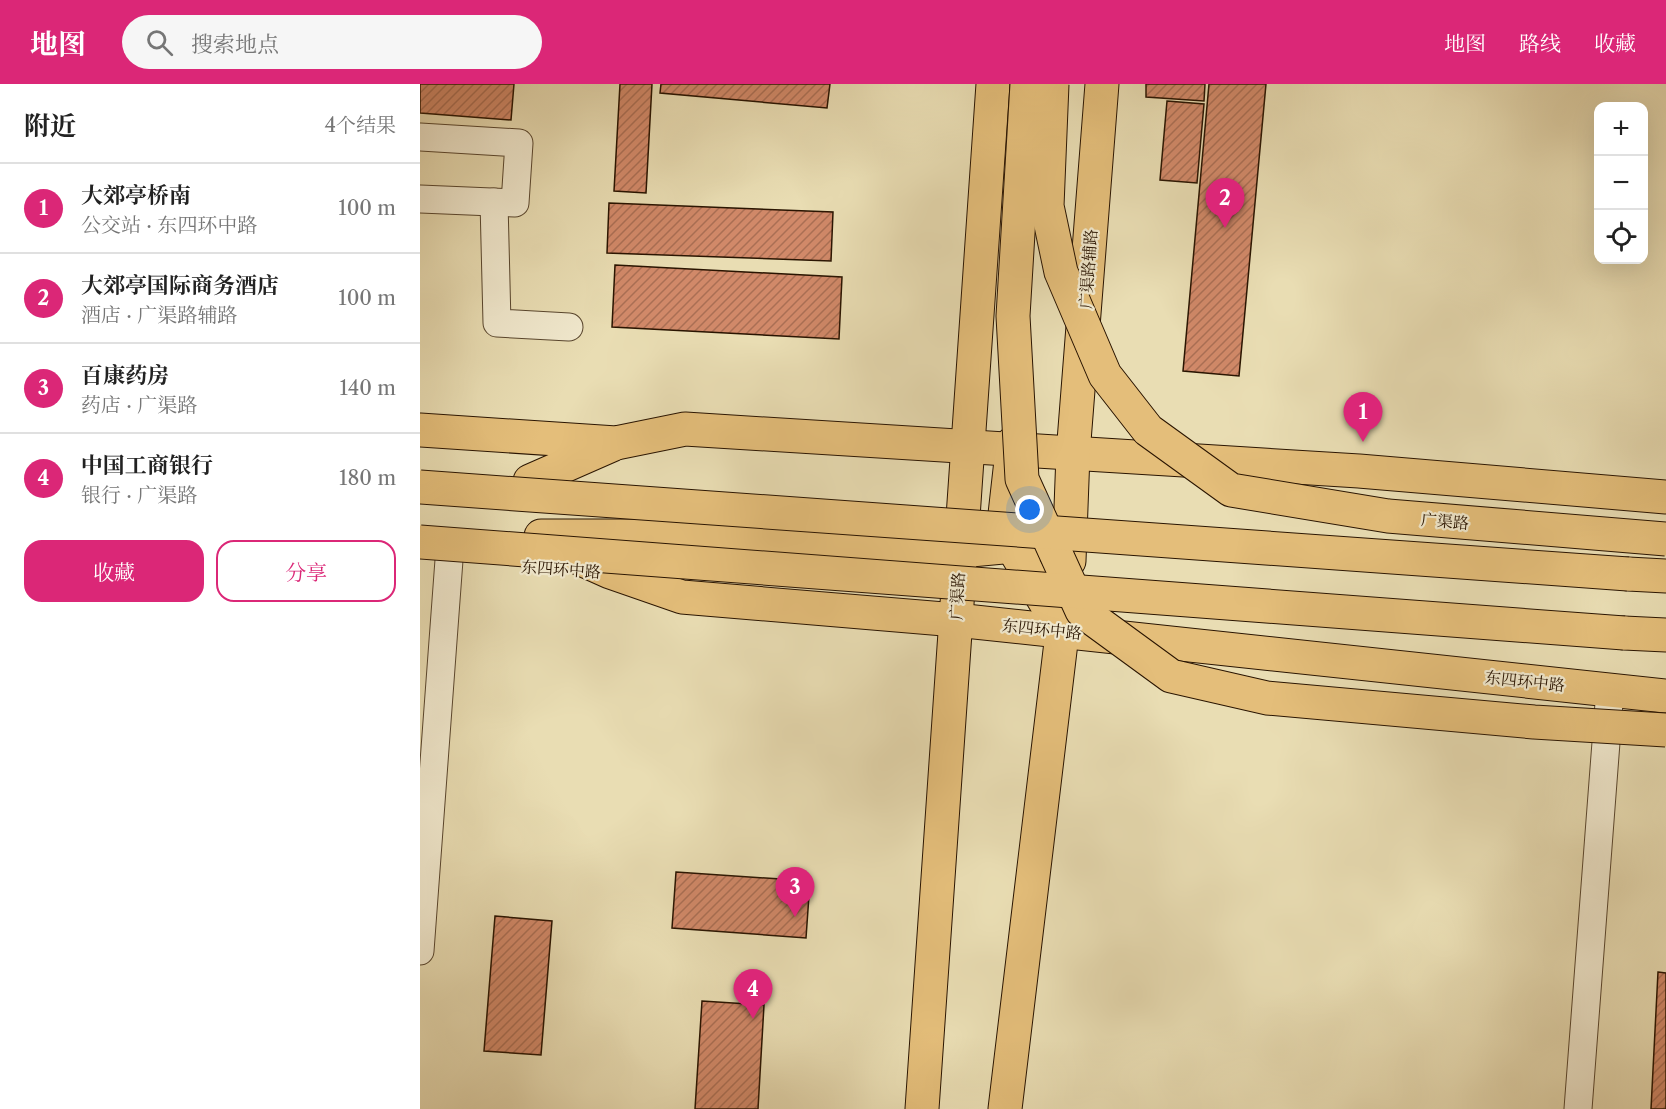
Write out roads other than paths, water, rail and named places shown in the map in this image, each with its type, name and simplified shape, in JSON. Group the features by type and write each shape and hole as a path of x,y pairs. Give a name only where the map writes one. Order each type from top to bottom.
{"main road":[{"name":"广渠路","path":"922,1109 993,84"},
{"path":"1027,84 1013,316 1022,478 1082,611 1171,676 1267,698 1534,722 1666,730"},
{"path":"1033,84 1008,535 1064,632"},
{"name":"广渠路","path":"1052,84 1047,207 1061,272 1105,375 1148,430 1231,489 1388,516 1666,538"},
{"name":"广渠路辅路","path":"1073,454 1102,84"},
{"path":"987,171 1011,215 1022,288"},
{"path":"531,481 616,443 685,429 1359,471 1666,497"},
{"path":"420,430 616,443"},
{"path":"1005,1109 1064,632 1073,454"},
{"name":"东四环中路","path":"420,473 962,512 1008,535 1070,541"},
{"path":"420,488 1666,576"},
{"path":"742,536 745,496"},
{"name":"东四环中路","path":"420,528 529,536 742,536 960,551 1008,535"},
{"path":"529,536 610,572"},
{"name":"东四环中路","path":"420,543 1666,635"},
{"name":"东四环中路","path":"610,572 682,597 956,620 1666,696"}],"street":[{"path":"420,138 519,143 515,203 420,199"},
{"path":"494,202 497,323 569,327"},
{"name":"东四环中路","path":"420,558 610,572"},
{"path":"420,951 449,560"},
{"path":"1578,1109 1610,690"}],"place":[{"name":"大郊亭国际商务酒店","path":"1225,228"},
{"name":"大郊亭桥南","path":"1363,442"},
{"name":"百康药房","path":"795,917"},
{"name":"中国工商银行","path":"753,1019"}]}
